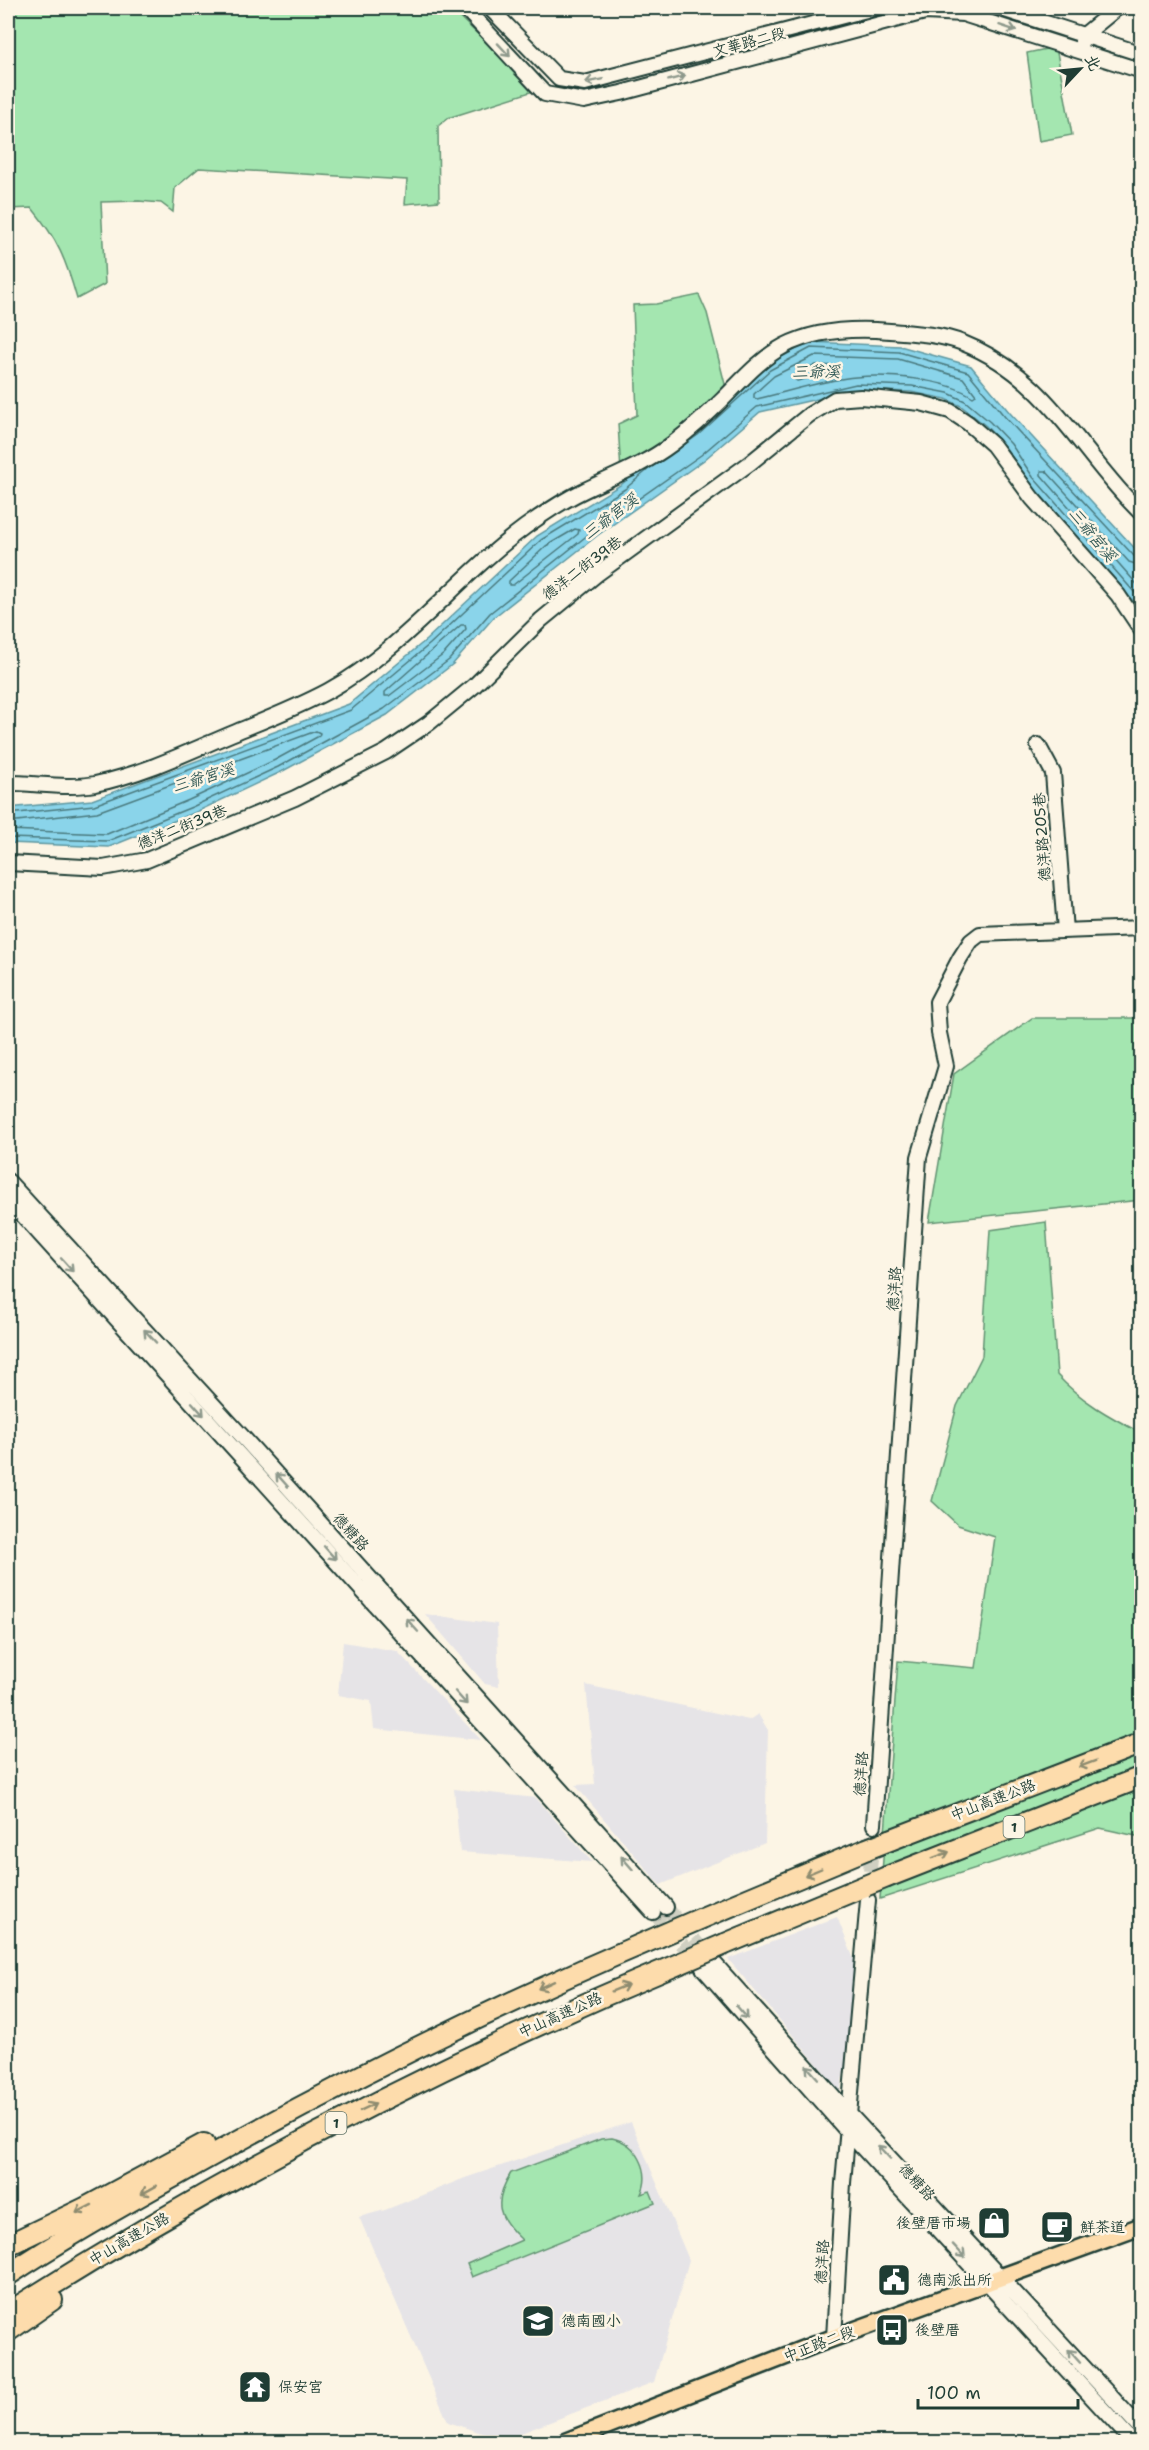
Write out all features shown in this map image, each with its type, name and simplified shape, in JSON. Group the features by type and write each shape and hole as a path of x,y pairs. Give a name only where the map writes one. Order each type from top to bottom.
{"highway":[{"name":"中山高速公路","path":"8,2275 62,2240 305,2103 569,1974 867,1849 1142,1743"},
{"name":"中山高速公路","path":"8,2313 78,2268 335,2123 487,2048 584,2003 725,1944 866,1893 887,1877 1142,1777"},
{"path":"8,2245 85,2208 280,2104 305,2103"},
{"path":"8,2331 84,2277 318,2144 335,2123"}],"main road":[{"name":"中正路二段","path":"565,2442 599,2436 834,2338 1142,2226"}],"street":[{"name":"文華路二段","path":"465,8 544,93 584,101 925,12 963,14 1142,71"},
{"name":"文華路二段","path":"490,8 559,79 585,84 874,8"},
{"path":"999,8 1142,54"},
{"path":"1078,51 1084,35 1117,8"},
{"path":"8,783 82,785 108,780 204,746 329,690 381,657 495,551 527,526 561,502 651,459 704,418 762,361 784,346 806,338 854,330 930,335 964,343 999,361 1030,386 1066,422 1112,484 1142,514"},
{"name":"德洋二街39巷","path":"8,863 104,868 147,860 296,798 386,752 429,723 474,686 541,620 597,574 750,463 809,415 835,399 861,397 921,403 950,411 968,423 993,445 1032,498 1118,595 1142,631"},
{"name":"德洋路205巷","path":"1038,745 1053,773 1065,931"},
{"name":"德洋路","path":"874,1825 920,1157 946,1066 939,1034 937,1002 960,958 971,941 980,934 1142,928"},
{"name":"德糖路","path":"8,1181 241,1435 659,1909 8,1200"},
{"name":"德洋路","path":"834,2338 866,1893"},
{"name":"德糖路","path":"1133,2442 995,2280 851,2116 709,1965 848,2132 995,2280 1142,2430"}],"shaded area":[{"path":"425,1614 497,1624 499,1687 485,1684"},
{"path":"343,1642 397,1651 481,1740 374,1729 371,1701 338,1695"},
{"path":"586,1685 749,1720 758,1714 768,1730 765,1843 660,1885 575,1785 595,1784"},
{"path":"454,1789 536,1798 592,1862 460,1852"},
{"path":"837,1917 862,1979 840,2091 728,1959"},
{"name":"德南國小","path":"631,2122 689,2260 654,2382 503,2440 448,2422 359,2217 385,2210 465,2178"}],"green space":[{"path":"8,8 450,8 537,90 448,118 438,126 439,201 405,204 407,180 199,168 175,188 173,212 161,203 101,202 105,284 77,299 60,251 41,219 32,208 8,209"},
{"path":"1056,47 1072,135 1039,141 1027,53"},
{"path":"699,295 707,313 727,392 701,418 621,472 618,424 637,415 633,305 656,304"},
{"path":"1032,1018 1141,1018 1141,1200 929,1222 954,1074"},
{"path":"1046,1222 1057,1375 1086,1401 1141,1433 1141,1837 1100,1828 880,1899 898,1661 976,1668 995,1537 958,1525 932,1501 957,1406 982,1356 990,1230"},
{"path":"612,2138 629,2146 640,2159 645,2176 641,2194 650,2191 655,2203 472,2277 467,2264 522,2240 507,2224 500,2209 501,2193 511,2173 601,2139"}],"water":[{"name":"三爺溪","path":"810,342 900,346 971,366 1010,413 1141,555 1141,610 1028,481 1006,448 986,426 961,406 946,399 911,392 857,390 760,412 704,460 598,535 494,617 453,664 387,715 281,772 194,813 109,847 8,843 8,808 92,800 349,704 426,640 537,536 622,484 766,365"}],"tunnel":[{"path":"868,1892 874,1825"},
{"path":"666,1907 709,1957"},
{"path":"653,1912 700,1964"}],"place":[{"name":"後壁厝市場","path":"994,2223"},
{"name":"鮮茶道","path":"1057,2227"},
{"name":"德南派出所","path":"894,2280"},
{"name":"德南國小","path":"538,2321"},
{"name":"後壁厝","path":"892,2330"},
{"name":"保安宮","path":"255,2387"}],"water label":[{"name":"三爺宮溪","path":"610,516"},
{"name":"三爺宮溪","path":"1093,534"},
{"name":"三爺宮溪","path":"203,777"}]}
